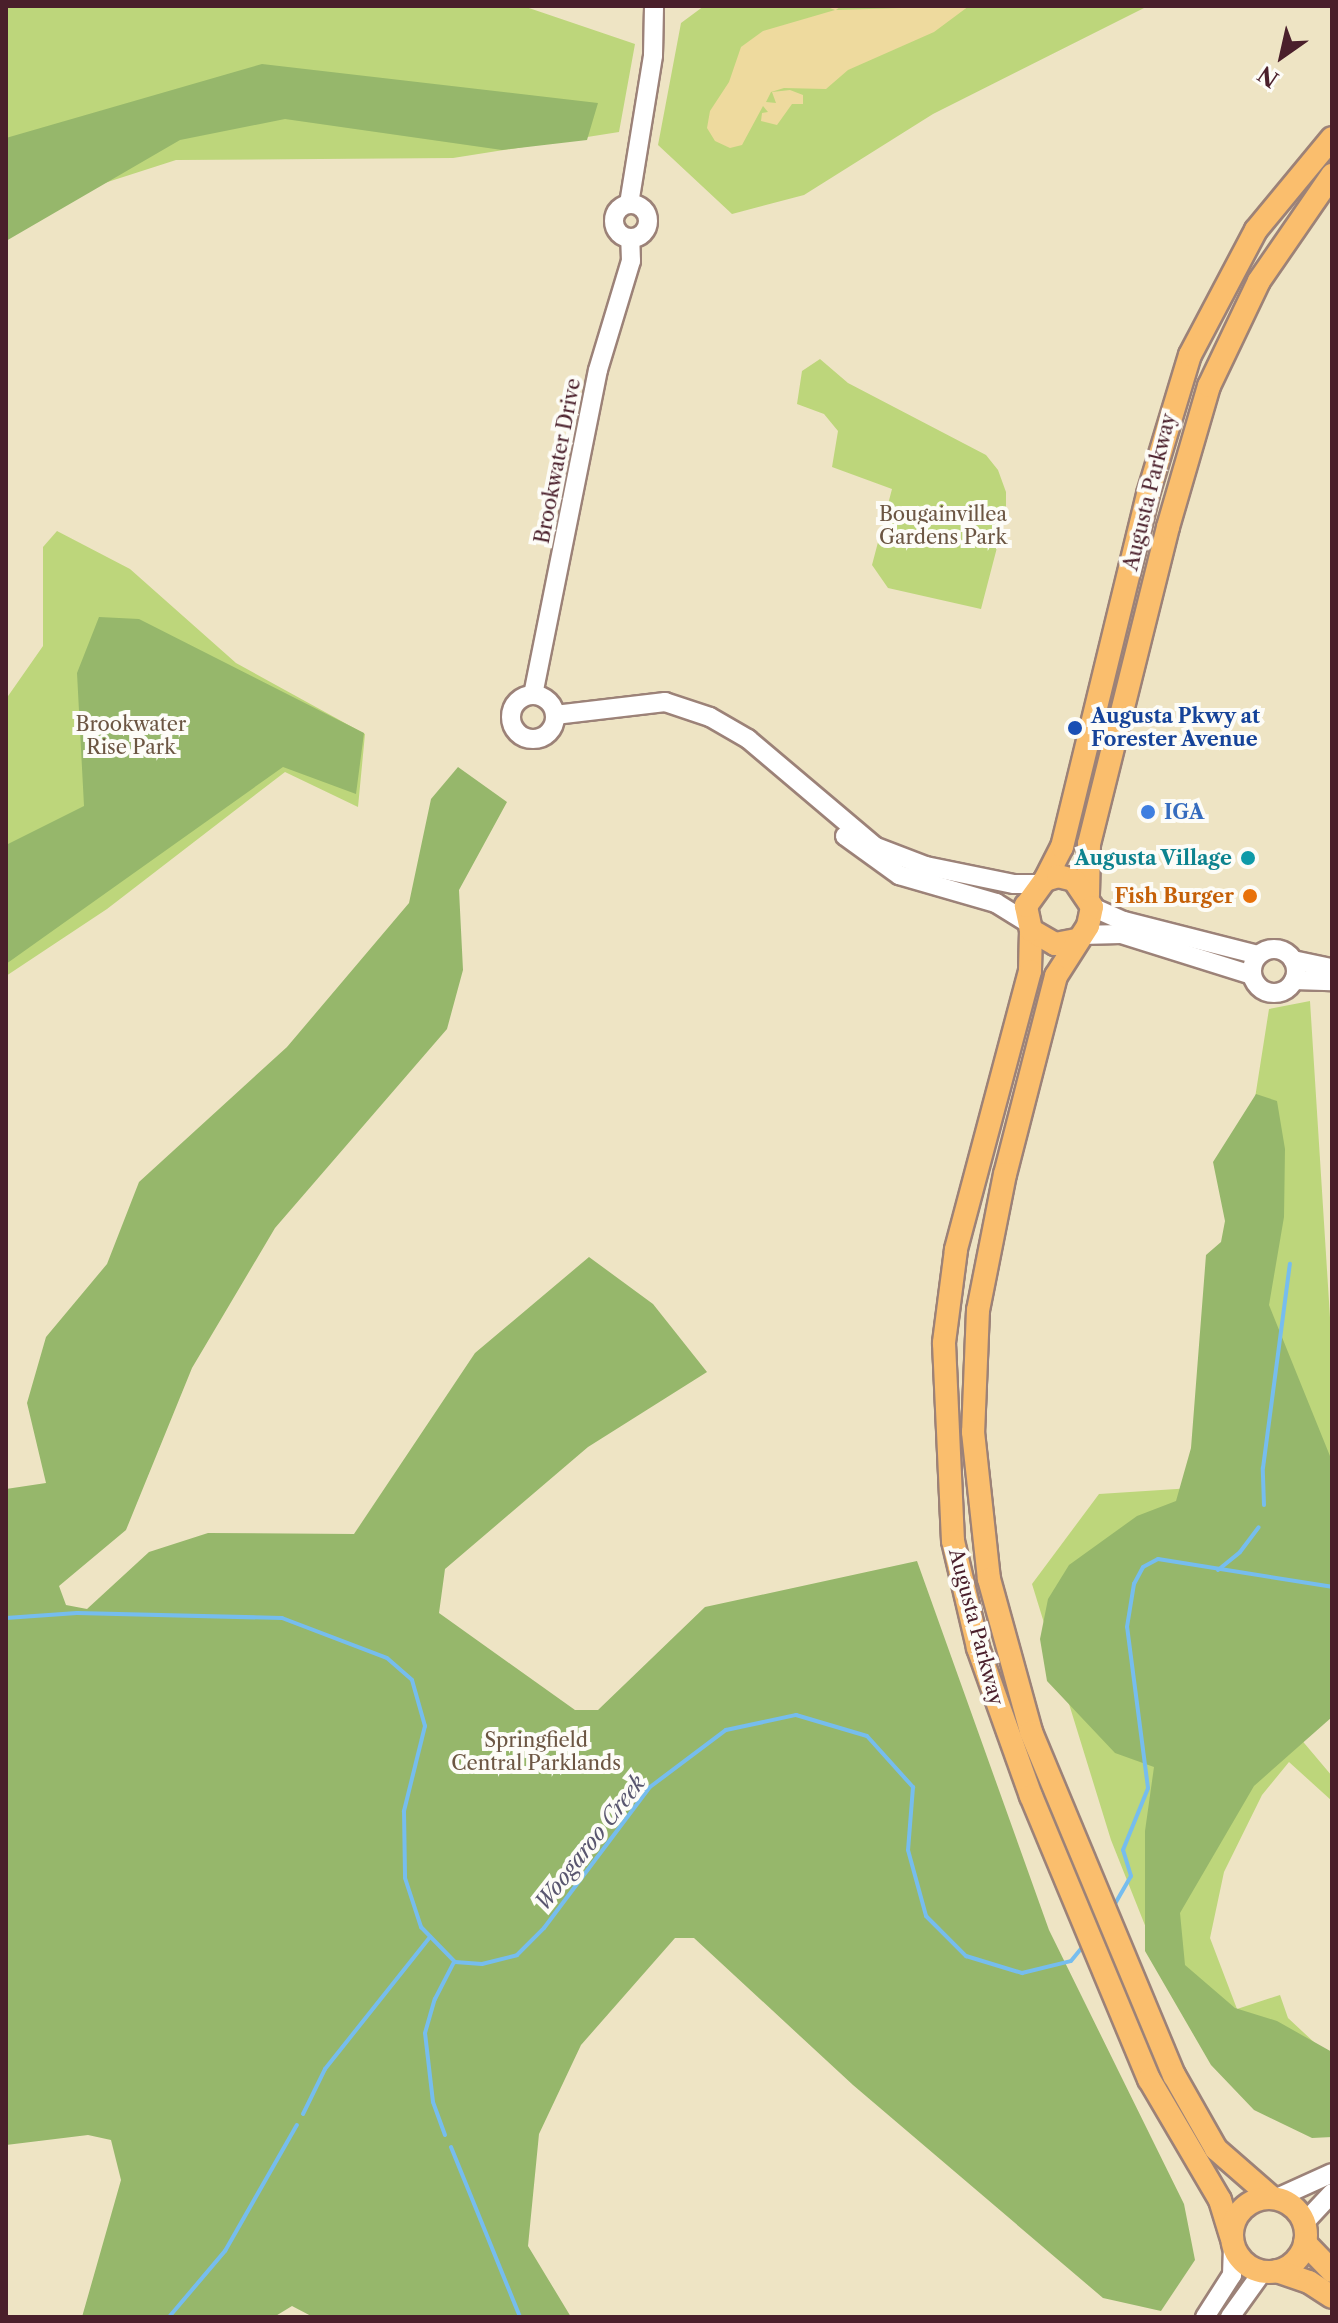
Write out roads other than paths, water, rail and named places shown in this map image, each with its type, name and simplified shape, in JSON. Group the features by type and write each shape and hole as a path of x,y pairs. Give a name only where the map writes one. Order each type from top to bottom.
{"main road":[{"name":"Augusta Parkway","path":"1042,882 1062,847 1148,494 1190,355 1256,230 1332,138"},
{"name":"Augusta Parkway","path":"1090,901 1089,844 1199,416 1259,281 1332,175"},
{"path":"1066,877 1090,901 1079,938 1055,944 1030,927 1026,906 1042,882 1066,877"},
{"name":"Augusta Parkway","path":"1030,927 1030,971 956,1250 944,1343 953,1541 1001,1718 1149,2079 1212,2186 1232,2241"},
{"name":"Augusta Parkway","path":"1079,938 1056,976 990,1240 978,1310 973,1432 979,1516 997,1617 1031,1732 1131,1973 1196,2119 1234,2170 1274,2198"},
{"path":"1332,2271 1305,2233 1299,2212 1274,2198 1247,2204 1238,2213 1232,2241 1245,2263 1309,2282 1332,2297"},
{"path":"1270,2271 1295,2261 1305,2233"}],"street":[{"name":"Brookwater Drive","path":"533,695 598,370 631,261 630,238 641,235 648,221 644,210 629,204 653,55 654,6"},
{"path":"533,695 548,701 555,715 543,736 529,738 517,732 511,719 514,706 533,695"},
{"path":"555,715 665,702 690,710 748,739 815,800 874,862 922,884 996,903 1030,927"},
{"path":"815,800 868,841 900,858 1014,884 1042,882"},
{"path":"1090,901 1124,921 1258,955 1277,949 1293,960 1332,968"},
{"path":"1079,938 1121,934 1252,975 1259,988 1272,993 1285,990 1294,980 1293,960"},
{"path":"1252,975 1258,955"},
{"path":"1294,980 1332,981"},
{"path":"1274,2198 1332,2173"},
{"path":"1305,2233 1332,2193"},
{"path":"1205,2317 1232,2275 1232,2241"},
{"path":"1230,2317 1270,2271"}],"waterway":[{"path":"1264,1505 1263,1468 1290,1264"},
{"path":"1218,1570 1240,1552 1259,1527"},
{"name":"Woogaroo Creek","path":"1112,1909 1131,1876 1123,1850 1148,1788 1127,1627 1134,1584 1143,1567 1158,1559 1332,1587"},
{"name":"Woogaroo Creek","path":"6,1618 77,1613 282,1618 387,1658 412,1680 425,1726 404,1811 405,1878 421,1927 455,1962 482,1964 517,1955 544,1928 650,1787 726,1730 796,1715 867,1736 913,1787 908,1850 926,1916 966,1956 1022,1973 1071,1961 1084,1945"},
{"path":"303,2114 325,2069 430,1937"},
{"path":"445,2135 433,2102 425,2033 435,1999 454,1962"},
{"path":"169,2317 225,2251 297,2125"},
{"path":"451,2147 520,2317"}],"place":[{"name":"Augusta Pkwy at Forester Avenue","path":"1075,728"},
{"name":"IGA","path":"1148,812"},
{"name":"Augusta Village","path":"1248,858"},
{"name":"Fish Burger","path":"1250,896"}],"park label":[{"name":"Bougainvillea Gardens Park","path":"943,526"},
{"name":"Brookwater Rise Park","path":"131,736"},
{"name":"Springfield Central Parklands","path":"536,1752"}]}
